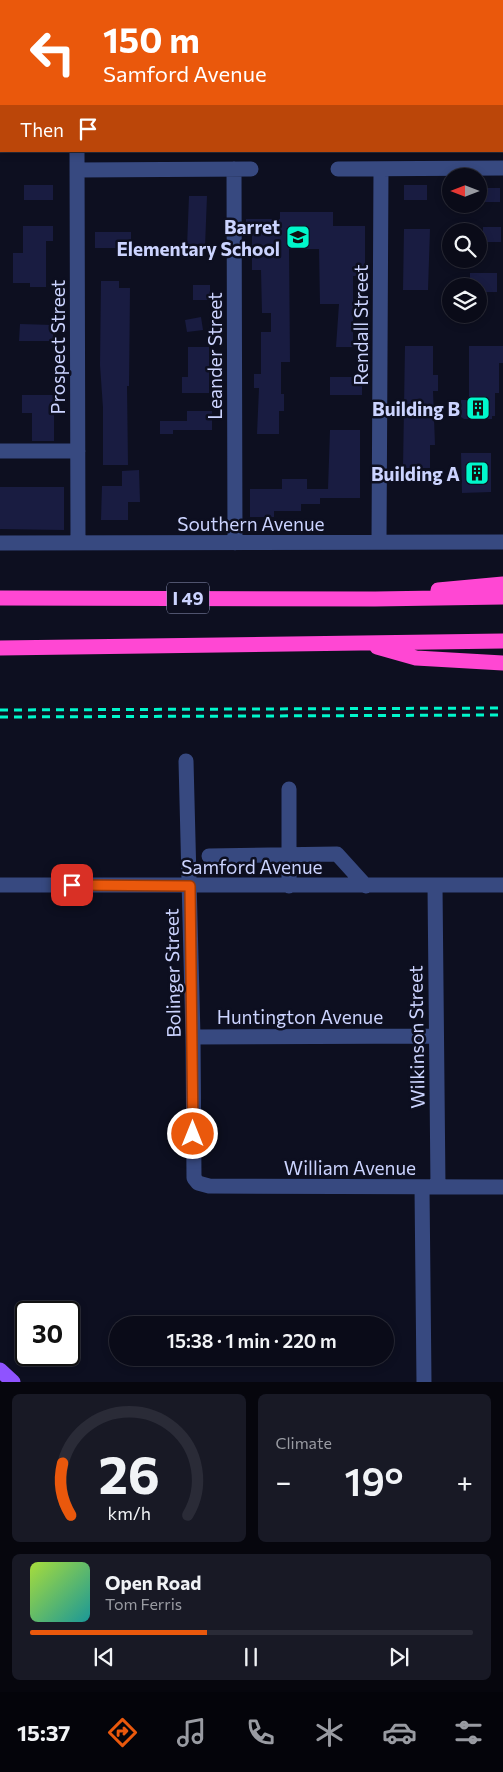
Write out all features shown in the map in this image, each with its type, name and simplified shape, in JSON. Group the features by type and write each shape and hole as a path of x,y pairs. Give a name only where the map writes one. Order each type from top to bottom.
{"highway":[{"path":"375,599 468,585 503,584"},
{"name":"I 49","path":"0,598 375,599 503,597"},
{"path":"0,648 503,641"},
{"path":"361,642 416,658 503,663"}],"main road":[{"path":"0,1370 12,1382"}],"street":[{"name":"Prospect Street","path":"77,152 78,543"},
{"path":"338,168 503,168"},
{"name":"Rendall Street","path":"379,542 380,168"},
{"name":"Leander Street","path":"234,169 235,543"},
{"path":"77,170 251,169"},
{"path":"0,451 78,451"},
{"name":"Southern Avenue","path":"0,543 503,542"},
{"name":"Bolinger Street","path":"186,761 194,1037 193,1172 198,1183"},
{"path":"289,788 289,886"},
{"path":"209,856 337,854 366,886"},
{"name":"Samford Avenue","path":"0,885 503,885"},
{"name":"Wilkinson Street","path":"435,886 438,1187"},
{"name":"Huntington Avenue","path":"194,1037 436,1036"},
{"name":"William Avenue","path":"198,1183 209,1186 503,1187"},
{"path":"422,1186 424,1382"}],"green space":[{"path":"88,152 223,152 88,153"}],"building":[{"path":"24,185 53,185 53,200 24,200"},
{"path":"404,185 427,185 427,200 404,200"},
{"path":"488,188 500,188 500,202 488,202"},
{"path":"189,196 207,196 205,247 187,247"},
{"path":"280,212 333,212 333,226 365,226 365,276 353,276 353,347 336,347 339,304 320,304 319,249 289,249 290,362 281,362 281,394 284,394 284,411 279,411 279,434 257,434 259,388 254,388 254,374 261,374 261,332 271,332 271,313 262,313 261,270 252,270 252,228 246,228 246,219 280,219"},
{"path":"23,226 53,226 53,241 46,241 46,287 30,287 30,283 13,283 13,253 23,253"},
{"path":"487,227 501,227 501,242 487,242"},
{"path":"404,229 430,229 428,290 403,290"},
{"path":"95,232 131,232 131,248 95,248"},
{"path":"470,273 497,273 497,292 487,292 487,278 470,278"},
{"path":"101,281 119,281 119,288 130,288 129,386 127,386 128,465 103,465 103,408 100,365"},
{"path":"193,285 210,285 210,300 193,300"},
{"path":"201,317 203,330 187,332 185,320"},
{"path":"20,324 53,325 53,341 19,341"},
{"path":"405,346 433,346 433,375 438,375 438,391 433,391 435,445 430,445 430,468 403,468"},
{"path":"469,346 503,346 503,363 499,363 499,393 495,393 495,416 492,416 492,419 464,419 461,417 461,400 469,400"},
{"path":"188,347 209,347 209,393 182,393 182,377 188,377"},
{"path":"330,377 362,377 362,395 330,395"},
{"path":"22,395 54,395 54,441 32,441 32,413 22,413"},
{"path":"187,411 212,411 212,430 173,430 173,434 160,434 160,421 187,421"},
{"path":"330,430 360,430 360,498 320,498 320,504 301,504 301,511 274,511 274,517 250,517 250,489 282,489 282,479 307,479 307,489 328,489"},
{"name":"Building A","path":"461,453 491,453 491,492 462,493"},
{"path":"139,470 140,502 128,502 128,520 101,520 102,486 122,486 122,471"},
{"path":"0,487 64,487 64,530 0,529"}],"railway":[{"path":"0,710 503,708"},
{"path":"0,717 503,715"}],"place":[{"name":"Barret Elementary School","path":"298,237"},
{"name":"Building B","path":"478,408"},
{"name":"Building A","path":"477,473"}],"route":[{"path":"72,885 190,886 194,1037 193,1134"}]}
